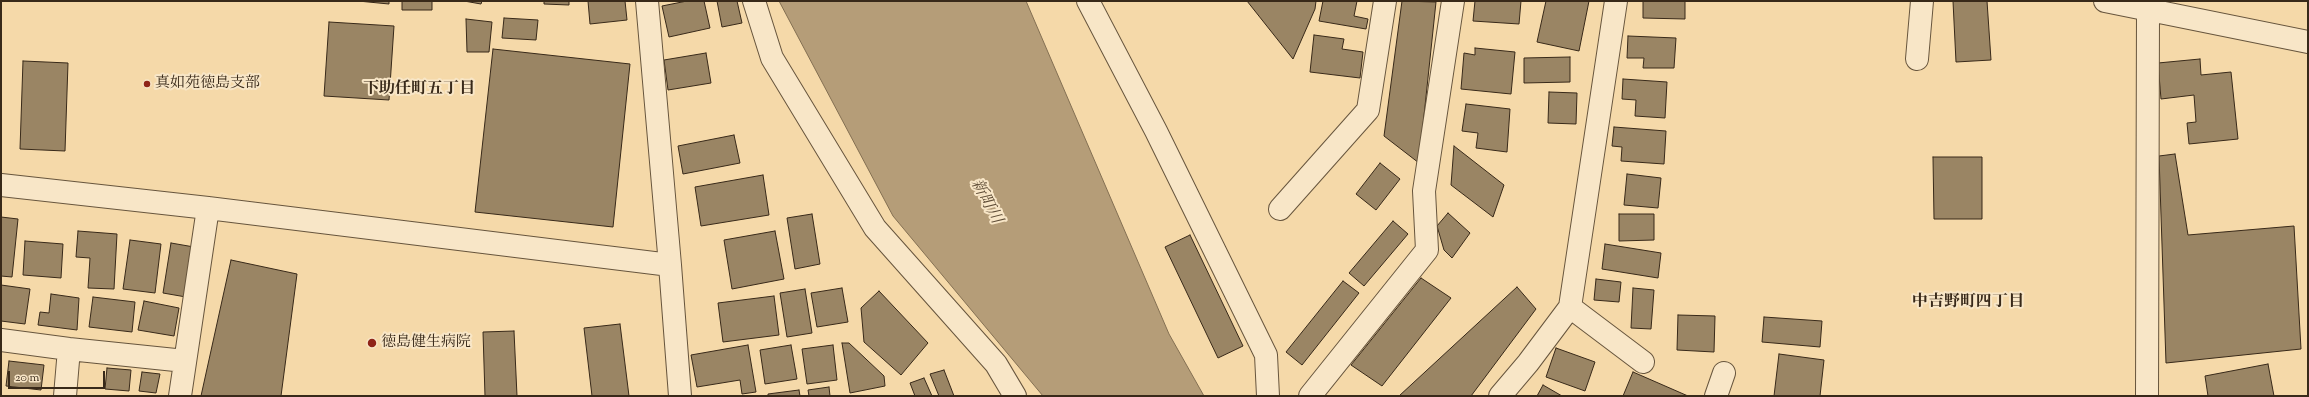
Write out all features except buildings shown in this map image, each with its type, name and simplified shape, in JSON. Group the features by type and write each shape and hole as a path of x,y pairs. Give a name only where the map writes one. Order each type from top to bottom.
{"street":[{"path":"647,1 680,396"},
{"path":"754,1 772,58 875,228 996,364 1014,396"},
{"path":"1088,1 1156,131 1266,355 1268,396"},
{"path":"1280,209 1368,110 1385,1"},
{"path":"1310,396 1427,250 1424,191 1453,1"},
{"path":"1500,396 1528,363 1570,306 1616,1"},
{"path":"1917,59 1922,1"},
{"path":"2107,1 2308,42"},
{"path":"2148,10 2148,396"},
{"path":"1,185 208,208 670,266"},
{"path":"180,396 208,208"},
{"path":"1570,306 1643,362"},
{"path":"1,340 69,349 185,361"},
{"path":"65,396 69,349"},
{"path":"1716,396 1724,373"}],"water":[{"name":"新町川","path":"779,1 1026,1 1169,334 1204,396 1043,396 893,216"}],"place":[{"name":"真如苑徳島支部","path":"147,84"},
{"name":"徳島健生病院","path":"372,343"}],"district":[{"name":"下助任町五丁目","path":"419,90"},
{"name":"中吉野町四丁目","path":"1968,303"}]}
